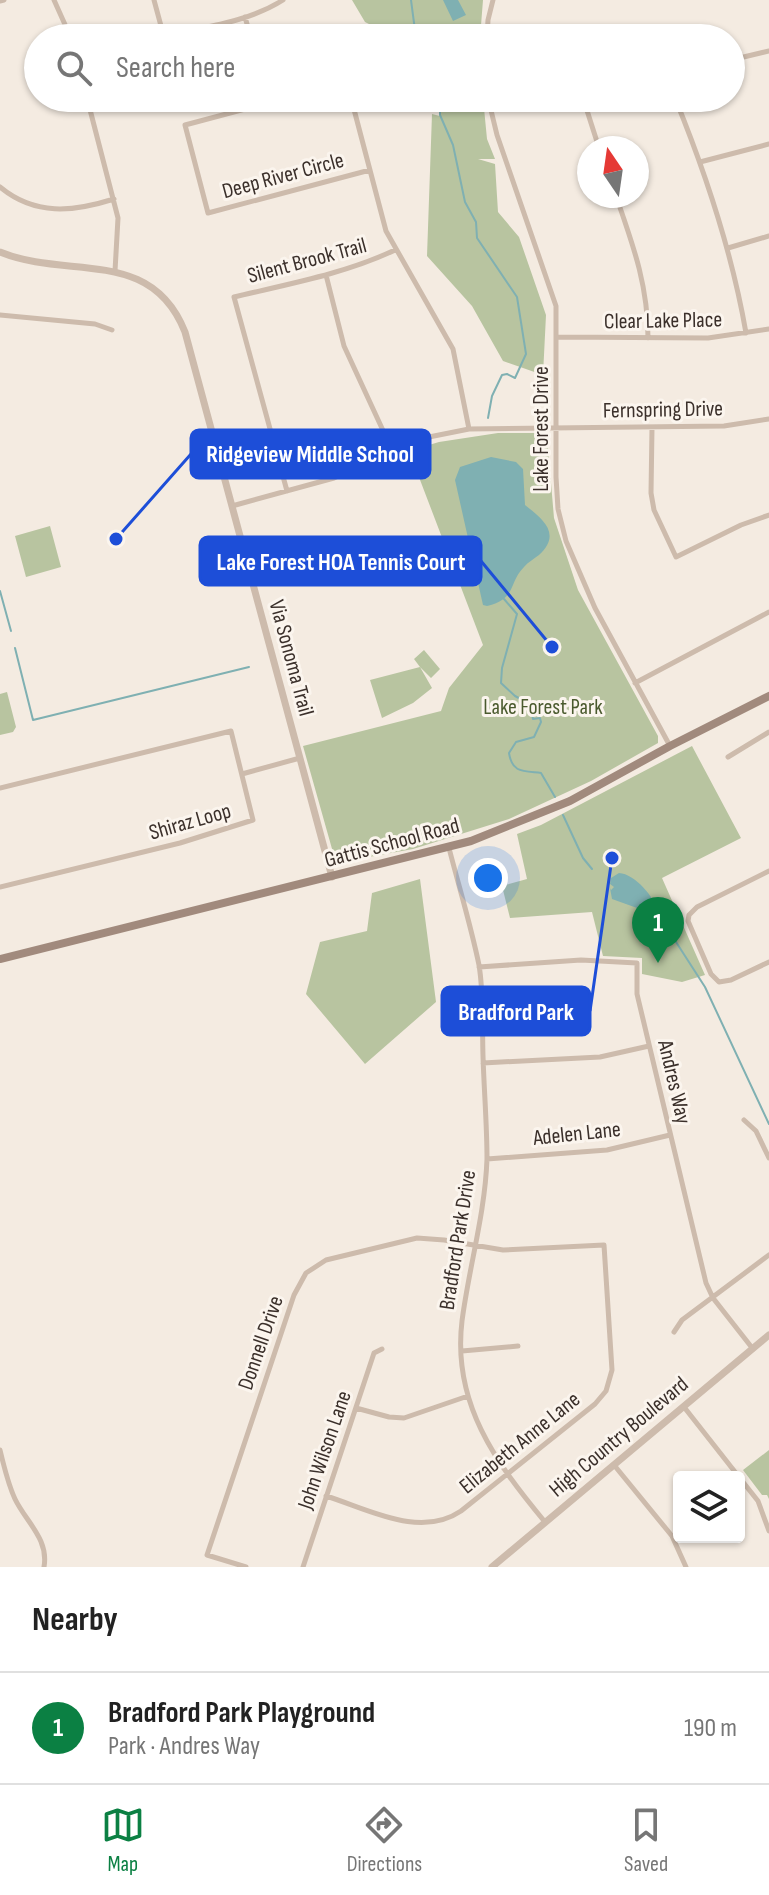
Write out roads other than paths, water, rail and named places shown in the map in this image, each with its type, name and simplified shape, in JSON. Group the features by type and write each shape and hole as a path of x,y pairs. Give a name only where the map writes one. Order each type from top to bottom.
{"main road":[{"name":"Gattis School Road","path":"0,959 449,848 547,812 769,696"}],"street":[{"path":"54,0 65,24"},
{"path":"154,0 160,24"},
{"path":"217,24 264,11 283,0"},
{"path":"488,24 493,0"},
{"path":"245,17 247,24"},
{"path":"745,57 769,51"},
{"path":"91,112 119,227 115,271"},
{"name":"Deep River Circle","path":"228,112 185,125 208,213 370,170"},
{"name":"Deep River Circle","path":"355,112 386,231 453,349 469,429"},
{"name":"Lake Forest Drive","path":"491,112 553,293 557,337 558,509 566,541 595,608 670,746"},
{"path":"587,112 595,136"},
{"path":"680,112 728,248 746,333"},
{"path":"700,162 769,144"},
{"path":"0,187 23,202 55,210 82,208 114,199"},
{"path":"620,208 643,277 648,338"},
{"path":"728,248 769,236"},
{"name":"Silent Brook Trail","path":"287,491 234,297 326,275 370,262 395,250"},
{"name":"Via Sonoma Trail","path":"0,252 25,260 115,271 140,279 166,298 181,322 332,877"},
{"path":"326,275 344,346 392,450"},
{"path":"0,315 95,324 112,330"},
{"name":"Clear Lake Place","path":"557,337 708,338 769,329"},
{"name":"Fernspring Drive","path":"232,506 334,478 392,450 429,437 469,429 724,426 769,419"},
{"path":"652,428 651,493 654,510 676,557 741,525 769,515"},
{"path":"635,683 769,612"},
{"name":"Shiraz Loop","path":"0,788 231,731 253,820 180,843 0,887"},
{"path":"728,757 769,732"},
{"path":"242,774 300,758"},
{"name":"Bradford Park Drive","path":"449,848 479,967 487,1159 484,1197 462,1322 468,1396 505,1474 545,1522"},
{"path":"769,871 692,910 688,921 711,974 719,982 731,980 769,962"},
{"name":"Andres Way","path":"479,967 581,960 637,963 637,994 706,1283 713,1298 753,1349"},
{"path":"483,1063 600,1057 649,1046"},
{"path":"744,1120 756,1131 769,1158"},
{"name":"Adelen Lane","path":"487,1159 607,1150 670,1135"},
{"name":"Donnell Drive","path":"246,1567 207,1555 294,1295 306,1273 326,1260 417,1238 476,1246"},
{"name":"Elizabeth Anne Lane","path":"326,1496 409,1522 434,1524 461,1511 595,1404 606,1391 612,1361 604,1245 503,1250 476,1246"},
{"path":"674,1332 682,1320 769,1255"},
{"name":"High Country Boulevard","path":"492,1567 769,1335"},
{"path":"462,1351 518,1346"},
{"name":"John Wilson Lane","path":"303,1567 374,1353 382,1349"},
{"path":"356,1408 404,1418 468,1396"},
{"path":"684,1407 734,1471"},
{"path":"0,1450 15,1499 42,1541 44,1567"},
{"path":"614,1465 672,1536 686,1567"},
{"path":"745,1485 758,1501 769,1531"}],"water":[{"path":"443,0 458,0 466,15 453,21"},
{"path":"491,457 516,462 523,469 525,505 543,521 549,540 539,555 519,573 508,595 487,606 483,605 455,480 460,467"},
{"path":"619,873 631,877 643,887 658,913 612,899 610,888 614,887 610,884 611,878"}],"waterway":[{"path":"411,0 414,24"},
{"path":"440,112 453,145 465,202 476,222 477,238 517,297 526,354 515,378 502,375 492,396 488,418"},
{"path":"0,591 11,631"},
{"path":"504,599 517,614 502,668 501,683 530,704 533,719 540,718 541,722 534,737 516,742 509,753 510,760 519,770 541,773 555,797"},
{"path":"15,648 33,720 249,667"},
{"path":"563,815 583,858 592,869"},
{"path":"658,914 705,987 769,1124"}],"place":[{"name":"Ridgeview Middle School","path":"116,539"},
{"name":"Lake Forest HOA Tennis Court","path":"552,647"},
{"name":"Bradford Park","path":"612,858"},
{"name":"Bradford Park Playground","path":"658,963"}],"park label":[{"name":"Lake Forest Park","path":"543,707"}]}
